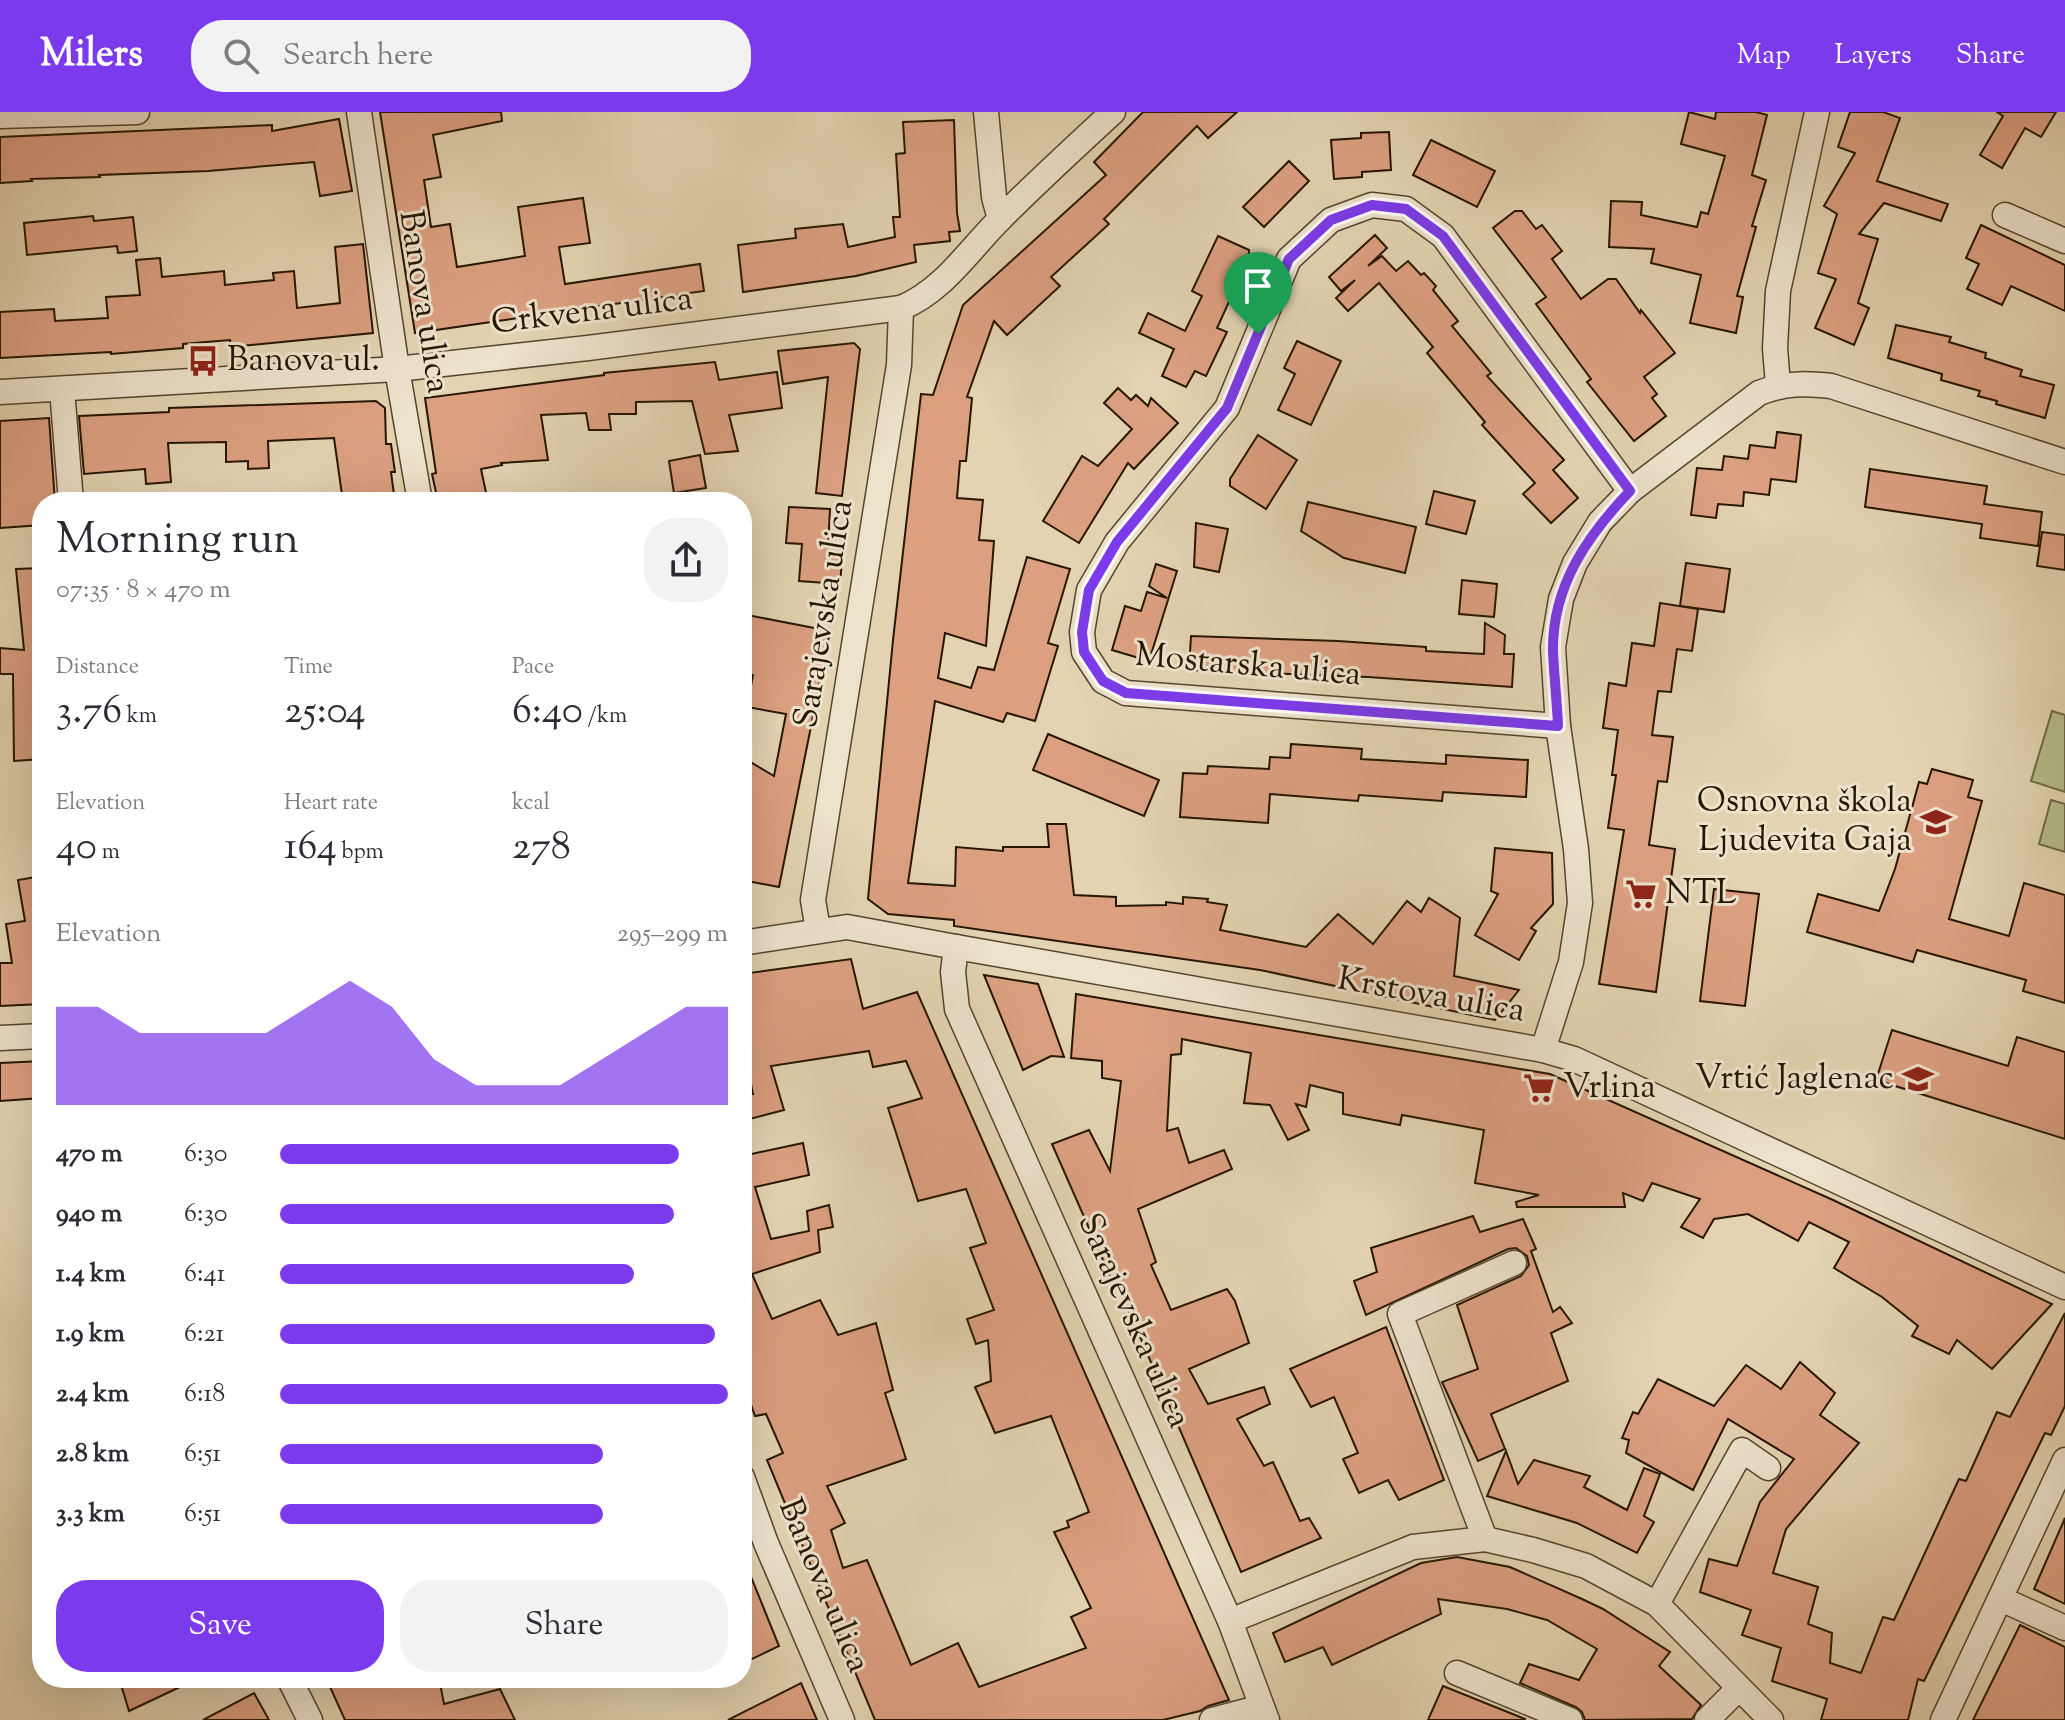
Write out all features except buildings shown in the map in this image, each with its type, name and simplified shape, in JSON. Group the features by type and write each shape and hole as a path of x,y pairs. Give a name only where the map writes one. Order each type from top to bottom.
{"street":[{"path":"0,116 137,112"},
{"name":"Banova ulica","path":"359,112 418,492"},
{"path":"986,112 994,197 1000,219"},
{"name":"Crkvena ulica","path":"0,392 397,369 901,308 930,291 1000,219 1113,112"},
{"path":"1778,385 1775,348 1778,291 1817,112"},
{"name":"Mostarska ulica","path":"1558,726 1126,693 1103,681 1084,652 1082,632 1089,590 1117,542 1227,408 1289,259 1331,220 1372,205 1406,209 1443,236 1630,491"},
{"path":"2005,215 2065,241"},
{"name":"Sarajevska ulica","path":"818,930 813,900 899,365 901,308"},
{"path":"1543,1050 1571,962 1580,903 1576,849 1558,726 1553,647 1561,599 1575,563 1600,522 1630,491 1759,393 1778,385 1800,383 1831,386 2065,462"},
{"path":"62,389 70,492"},
{"name":"Krstova ulica","path":"752,941 847,927 873,930 1543,1050 1574,1059 1738,1133 2065,1287"},
{"name":"Sarajevska ulica","path":"956,947 953,972 957,1009 1230,1621 1264,1713"},
{"path":"0,1038 32,1036"},
{"path":"1485,1539 1400,1314 1514,1263"},
{"path":"1657,1604 1742,1450 1768,1468"},
{"path":"1943,1720 2065,1460"},
{"name":"Banova ulica","path":"752,1504 842,1720"},
{"path":"1230,1621 1413,1547 1485,1539 1586,1566 1657,1604 1771,1720"},
{"path":"2001,1599 2065,1628"},
{"path":"1457,1673 1570,1720"},
{"path":"294,1688 310,1720"},
{"path":"1707,1720 1739,1688"},
{"path":"1212,1720 1264,1713"}],"green space":[{"path":"2052,711 2065,715 2065,792 2031,781"},
{"path":"2051,800 2065,804 2065,852 2039,844"}],"place":[{"name":"Banova ul.","path":"203,361"},
{"name":"Osnovna škola Ljudevita Gaja","path":"1936,822"},
{"name":"NTL","path":"1641,894"},
{"name":"Vrtić Jaglenac","path":"1918,1079"},
{"name":"Vrlina","path":"1539,1088"}],"route":[{"path":"1372,205 1406,209 1443,236 1630,491 1600,522 1575,563 1561,599 1553,647 1558,726 1126,693 1103,681 1084,652 1082,632 1089,590 1117,542 1227,408 1258,334 1289,259 1331,220 1372,205"}]}
